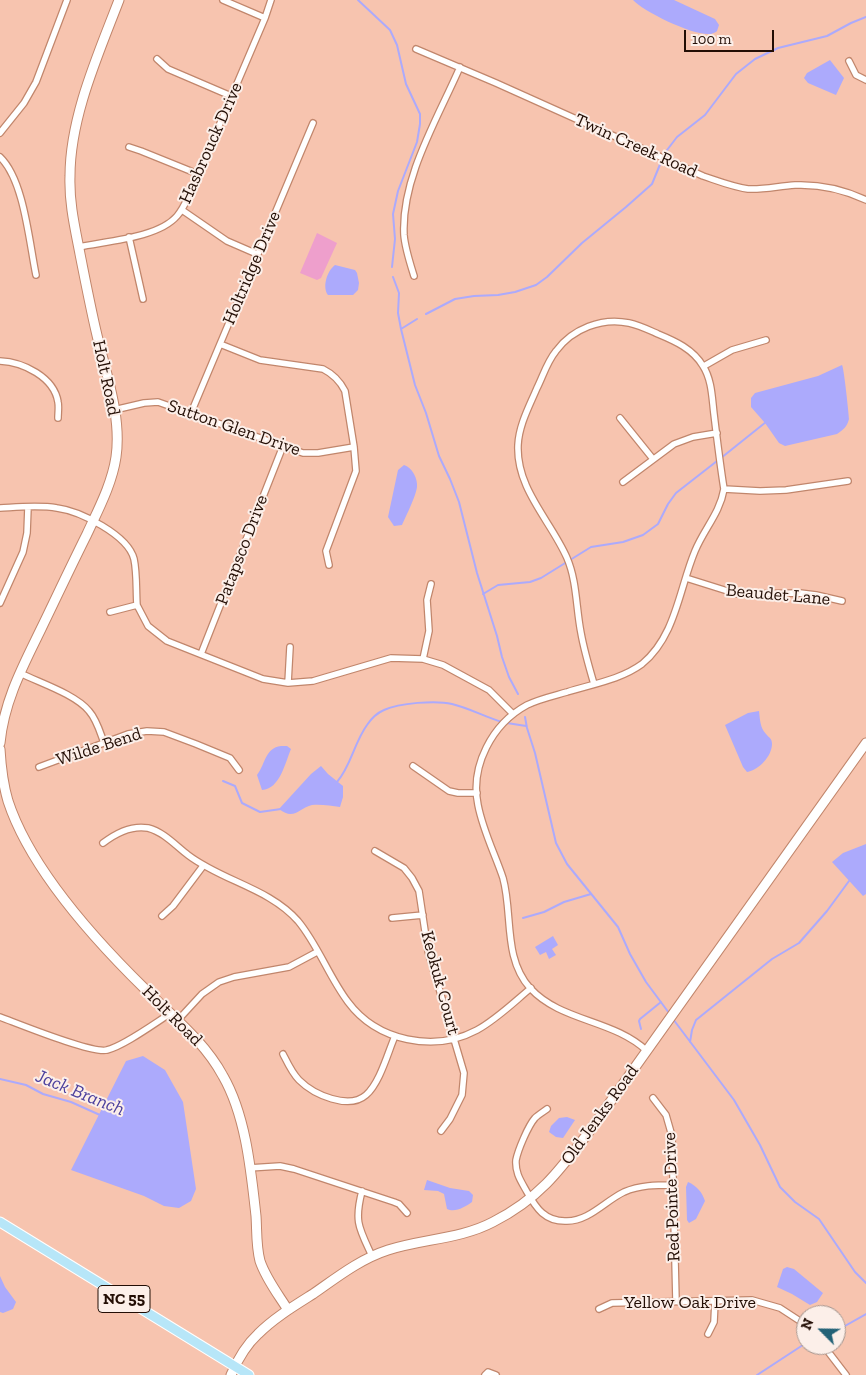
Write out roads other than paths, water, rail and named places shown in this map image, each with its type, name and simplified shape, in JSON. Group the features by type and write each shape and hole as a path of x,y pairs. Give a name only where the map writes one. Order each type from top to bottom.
{"main road":[{"name":"NC 55","path":"0,1222 233,1371 249,1375"}],"street":[{"path":"0,133 20,108 36,82 67,0"},
{"name":"Holt Road","path":"0,743 8,700 105,494 115,463 118,432 79,247 70,188 72,148 80,109 119,0"},
{"path":"223,0 265,18"},
{"name":"Hasbrouck Drive","path":"79,247 148,233 163,228 182,210 271,0"},
{"name":"Twin Creek Road","path":"416,49 704,176 733,186 751,189 794,185 837,188 866,200"},
{"path":"157,59 168,69 231,96"},
{"path":"848,61 856,75 866,80"},
{"path":"414,276 404,236 408,193 415,167 460,67"},
{"name":"Holtridge Drive","path":"191,412 314,123"},
{"path":"128,147 141,150 198,174"},
{"path":"0,157 11,170 19,189 36,275"},
{"path":"182,210 227,241 258,254"},
{"path":"129,237 143,299"},
{"path":"594,684 581,633 570,566 523,479 518,455 519,433 554,353 571,336 584,328 613,322 637,325 679,343 704,366 711,388 724,489 718,510 698,544 670,626 659,646 641,664 628,673 614,679 528,704 513,714 494,734 484,751 478,770 477,793 478,807 504,885 513,955 520,972 530,988 552,1005 617,1030 630,1037 647,1051"},
{"path":"704,366 732,350 766,340"},
{"path":"220,344 260,360 317,368 332,374 339,381 344,391 356,471 326,551 329,565"},
{"path":"0,361 12,362 28,368 46,382 58,400 58,418"},
{"name":"Sutton Glen Drive","path":"114,410 152,402 165,403 310,454 354,448"},
{"path":"620,418 652,459"},
{"path":"623,482 674,444 716,433"},
{"name":"Patapsco Drive","path":"202,654 283,446"},
{"path":"724,489 786,490 848,481"},
{"path":"0,603 23,552 27,533 28,507"},
{"path":"0,508 49,507 68,510 115,534 129,548 134,559 137,605 144,620 153,631 167,641 263,678 288,683 313,681 392,658 424,659 443,665 489,690 513,714"},
{"name":"Beaudet Lane","path":"686,578 737,594 800,593 842,601"},
{"path":"424,659 429,631 427,600 431,584"},
{"path":"110,612 137,605"},
{"path":"288,683 290,647"},
{"path":"20,673 67,695 83,705 93,716 104,743"},
{"name":"Wilde Bend","path":"39,767 138,732 164,732 230,758 240,770"},
{"name":"Old Jenks Road","path":"233,1371 258,1334 288,1310 349,1269 372,1256 415,1243 481,1228 512,1212 530,1199 559,1172 866,743"},
{"name":"Holt Road","path":"0,749 2,777 9,802 21,831 43,869 68,903 122,967 178,1020 211,1058 231,1092 239,1113 249,1168 259,1256 267,1276 288,1310"},
{"path":"413,766 449,792 477,793"},
{"path":"103,843 112,835 124,830 139,827 146,828 163,835 204,866 263,895 284,908 299,923 341,992 356,1011 376,1028 395,1036 408,1040 427,1042 454,1039 473,1032 490,1022 530,988"},
{"name":"Keokuk Court","path":"374,851 399,864 408,873 419,891 428,951 464,1073 464,1088 454,1113 441,1131"},
{"path":"162,916 173,906 204,866"},
{"path":"392,918 423,915"},
{"path":"178,1020 202,994 219,982 234,977 289,967 318,952"},
{"path":"0,1017 89,1049 106,1051 171,1013"},
{"path":"283,1054 295,1076 307,1087 336,1099 354,1101 365,1096 374,1084 395,1036"},
{"name":"Red Pointe Drive","path":"653,1098 664,1110 671,1128 676,1301"},
{"path":"547,1109 532,1123 517,1159 519,1178 530,1199 543,1214 553,1219 567,1221 580,1219 619,1195 635,1189 649,1186 673,1185"},
{"path":"249,1168 283,1166 394,1202 399,1204 407,1213"},
{"path":"362,1191 358,1207 358,1219 372,1256"},
{"path":"708,1334 714,1322 715,1300"},
{"name":"Yellow Oak Drive","path":"599,1310 612,1303 752,1300 787,1311 796,1318"},
{"path":"831,1355 846,1375"},
{"path":"485,1375 488,1372 496,1375"}],"waterway":[{"path":"358,0 390,30 397,45 406,84 420,114 417,142 398,191 393,214 395,239 392,267"},
{"path":"664,154 677,137 705,115 736,74 755,59 778,48 827,36 866,17"},
{"path":"426,314 455,299 498,295 536,285 652,184 661,162"},
{"path":"393,277 399,293 398,313 415,385 439,456 459,502 477,573 502,657 509,677 518,694"},
{"path":"401,329 417,319"},
{"path":"721,458 766,422"},
{"path":"483,594 498,585 530,582 541,578 591,547 623,542 643,535 658,524 676,493 717,461"},
{"path":"337,782 346,769 363,732 374,716 384,710 418,703 437,702 452,704 502,722"},
{"path":"525,717 556,843 567,864 618,927 630,954 646,982 669,1013"},
{"path":"507,723 526,726"},
{"path":"223,781 235,786 242,803 260,812 281,809"},
{"path":"690,1042 696,1020 772,959 799,943 827,911 849,881"},
{"path":"523,918 591,894"},
{"path":"641,1029 640,1019 661,1002"},
{"path":"673,1019 734,1100 760,1145 780,1187 795,1202 819,1219 855,1272 866,1283"},
{"name":"Jack Branch","path":"0,1079 26,1085 43,1094 71,1102 100,1115"},
{"path":"846,1325 866,1314"},
{"path":"757,1375 796,1350"}]}
